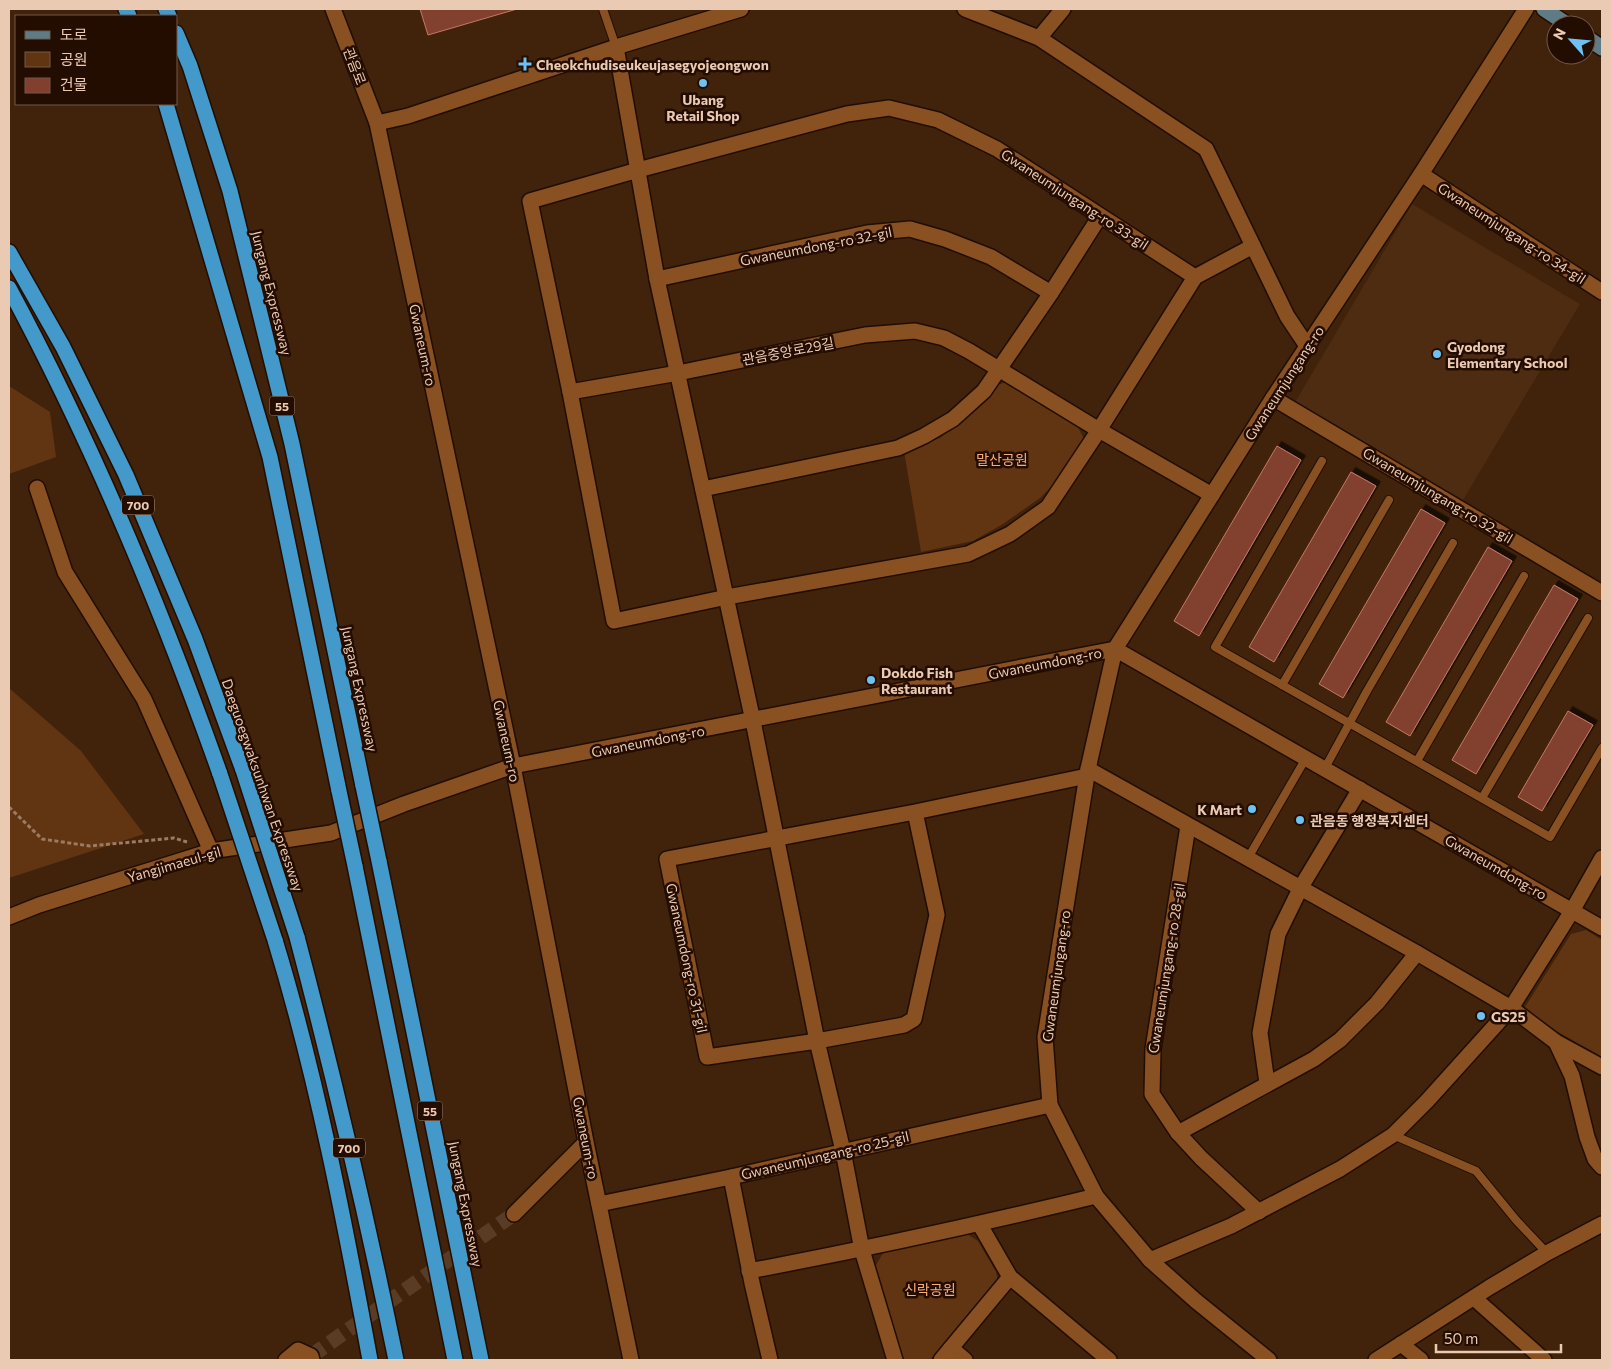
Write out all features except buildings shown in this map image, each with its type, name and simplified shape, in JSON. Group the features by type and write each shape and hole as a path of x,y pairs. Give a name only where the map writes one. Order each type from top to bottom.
{"highway":[{"name":"Jungang Expressway","path":"178,38 190,66 230,191 292,444 481,1360"},
{"name":"55","path":"166,105 270,457 455,1360"},
{"name":"Daeguoegwaksunhwan Expressway","path":"9,252 63,347 126,475 195,639 243,770 297,937 343,1120 396,1360"},
{"name":"700","path":"9,288 89,448 125,529 192,695 220,774 275,940 296,1012 352,1261 370,1360"}],"street":[{"name":"관음로","path":"333,9 377,123"},
{"path":"377,123 408,116 741,9"},
{"path":"965,9 1038,38 1206,149 1287,316 1307,346"},
{"path":"1038,38 1063,9"},
{"name":"Gwaneumjungang-ro","path":"1269,1360 1196,1301 1150,1260 1096,1196 1050,1105 1045,1037 1087,772 1115,649 1273,398 1421,174 1526,9"},
{"path":"616,48 657,279 754,721 817,1041 843,1151 862,1250 894,1360"},
{"name":"Gwaneumjungang-ro 33-gil","path":"638,170 851,113 889,108 938,120 997,149 1195,277"},
{"name":"Gwaneum-ro","path":"377,123 513,766 586,1142 631,1360"},
{"path":"638,170 530,201 570,392 614,621 726,597 968,554 1010,534 1048,507 1099,430 1195,277 1253,246"},
{"name":"Gwaneumjungang-ro 34-gil","path":"1421,174 1602,292"},
{"path":"703,489 898,448 924,436 953,419 984,392 1100,216"},
{"name":"Gwaneumdong-ro 32-gil","path":"657,279 867,233 910,229 945,239 991,257 1051,293"},
{"name":"관음중앙로29길","path":"570,392 678,373 864,335 915,331 944,338 1212,495"},
{"name":"Gwaneumjungang-ro 32-gil","path":"1273,398 1602,593"},
{"path":"37,488 65,572 144,699 211,851"},
{"name":"Gwaneumdong-ro","path":"513,766 754,721 1115,649 1602,928"},
{"name":"Yangjimaeul-gil","path":"9,917 39,905 211,851 331,833 404,804 513,766"},
{"path":"776,839 915,812 1087,772 1301,887 1417,953 1511,1008 1556,1042 1602,1068"},
{"path":"1267,1083 1260,1033 1278,934 1301,887 1360,789"},
{"name":"Gwaneumdong-ro 31-gil","path":"776,839 667,859 707,1057 817,1041 904,1025 914,1018 937,915 915,812"},
{"name":"Gwaneumjungang-ro 28-gil","path":"1188,826 1152,1049 1152,1094 1178,1133 1201,1158 1259,1212"},
{"path":"1150,1260 1231,1226 1259,1212 1340,1169 1393,1135 1427,1101 1511,1008 1602,858"},
{"path":"1178,1133 1314,1059 1340,1040 1377,1003 1417,953"},
{"path":"1556,1042 1572,1076 1587,1137 1595,1160 1602,1167"},
{"name":"Gwaneumjungang-ro 25-gil","path":"599,1204 731,1177 1050,1105"},
{"path":"514,1214 586,1142"},
{"path":"731,1177 749,1271 770,1360"},
{"path":"749,1271 862,1250 1096,1196"},
{"path":"980,1224 1010,1277 1109,1360"},
{"path":"1376,1360 1546,1253 1602,1224"},
{"path":"941,1360 1010,1277"},
{"path":"1474,1298 1544,1360"},
{"path":"1401,1344 1421,1360"},
{"path":"951,1348 964,1360"},
{"path":"286,1360 298,1350 311,1356 312,1360"}],"lane":[{"path":"603,9 616,48"},
{"path":"1322,460 1216,647 1550,836 1602,748"},
{"path":"1282,685 1389,500"},
{"path":"1325,768 1453,543"},
{"path":"1417,761 1524,576"},
{"path":"1482,798 1588,618"},
{"path":"1248,858 1306,758"},
{"path":"1393,1135 1476,1171 1546,1253"}],"path":[{"path":"9,807 42,839 90,846 174,838 211,851"}],"shaded area":[{"name":"Gyodong Elementary School","path":"1412,204 1580,304 1463,500 1294,404"}],"green space":[{"name":"말산공원","path":"1010,381 1076,423 1084,439 1055,483 1040,498 1003,524 973,541 921,552 904,451 940,438 973,412 997,385"},
{"path":"9,386 50,412 56,457 9,474"},
{"path":"9,688 81,751 144,834 9,878"},
{"path":"1586,930 1602,940 1602,1057 1544,1024 1525,1007 1571,934"},
{"name":"신락공원","path":"964,1232 978,1241 996,1272 998,1283 930,1360 902,1360 875,1267 884,1251"}],"tunnel":[{"path":"311,1356 514,1214"}],"place":[{"name":"Cheokchudiseukeujasegyojeongwon","path":"525,64"},
{"name":"Ubang Retail Shop","path":"703,83"},
{"name":"Gyodong Elementary School","path":"1437,354"},
{"name":"Dokdo Fish Restaurant","path":"871,680"},
{"name":"K Mart","path":"1252,809"},
{"name":"관음동 행정복지센터","path":"1300,820"},
{"name":"GS25","path":"1481,1016"}]}
